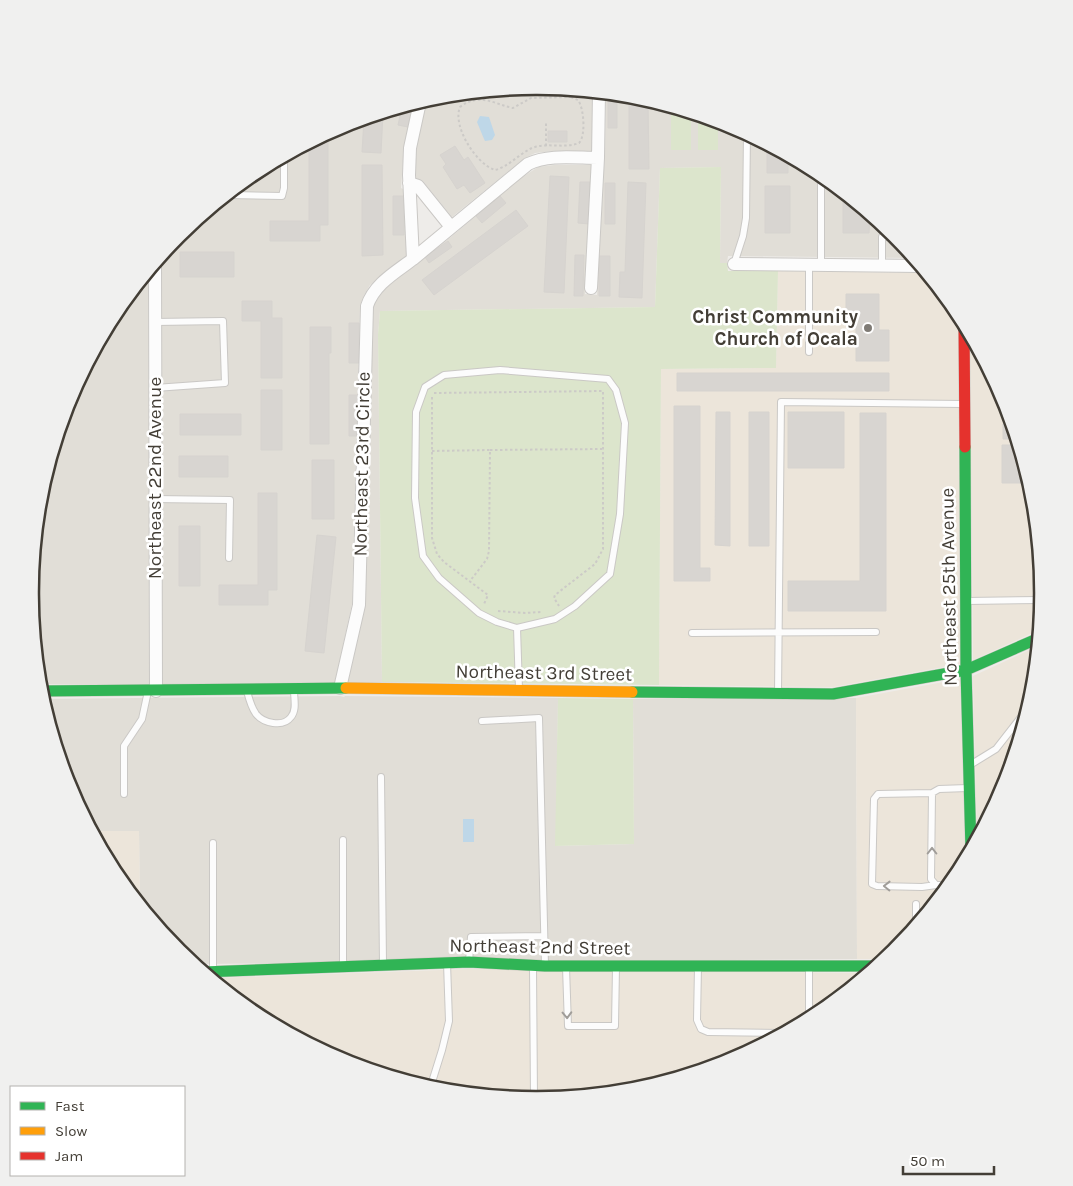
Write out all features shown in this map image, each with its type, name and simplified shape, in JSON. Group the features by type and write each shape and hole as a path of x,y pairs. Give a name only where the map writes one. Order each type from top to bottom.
{"street":[{"path":"591,288 598,158 599,100"},
{"path":"413,259 409,183 410,148 418,110"},
{"name":"Northeast 23rd Circle","path":"340,688 358,605 366,306 369,298 380,284 528,164 544,158 598,158"},
{"path":"409,183 418,186 451,227"},
{"path":"734,264 912,266"},
{"name":"Northeast 22nd Avenue","path":"152,692 156,499 154,275"},
{"name":"Northeast 25th Avenue","path":"964,338 966,670 971,837"},
{"name":"Northeast 3rd Street","path":"48,692 340,688 833,694 966,670 1032,641"},
{"name":"Northeast 2nd Street","path":"215,973 469,962 539,966 866,966"}],"lane":[{"path":"734,264 743,236 746,218 747,142"},
{"path":"237,195 282,196 284,164"},
{"path":"809,352 820,184"},
{"path":"882,265 882,237 884,237"},
{"path":"155,322 223,321 225,384 155,388"},
{"path":"500,370 608,379 616,390 625,423 620,514 610,574 575,606 555,619 517,628 497,622 478,613 439,578 423,556 415,498 416,412 425,387 444,375 500,370"},
{"path":"778,694 781,402 964,404"},
{"path":"156,499 230,500 229,558"},
{"path":"966,601 1034,600"},
{"path":"517,628 519,691"},
{"path":"692,633 876,632"},
{"path":"246,690 252,707 261,719 273,723 283,723 290,718 295,708 294,689"},
{"path":"124,794 124,746 142,718 152,692"},
{"path":"482,721 539,718 544,936 539,966 534,1091"},
{"path":"969,766 996,749 1017,722"},
{"path":"381,778 383,965"},
{"path":"939,885 922,887 877,886 872,884 874,799 878,794 932,793 939,789 970,788"},
{"path":"932,793 932,879 936,885"},
{"path":"343,840 343,967"},
{"path":"209,968 213,843"},
{"path":"916,904 916,915"},
{"path":"469,962 471,937 544,936"},
{"path":"433,1080 448,1021 447,963"},
{"path":"566,966 568,1026 616,1026 616,966"},
{"path":"698,966 697,1020 701,1029 708,1032 769,1033"},
{"path":"809,966 809,1009"}],"path":[{"path":"531,98 574,98 580,102 582,109 582,141 575,145 546,145 524,152 502,168 491,169 481,161 467,143 458,118 460,107 469,102 486,100 513,108 531,98"},
{"path":"546,123 546,151"},
{"path":"484,606 488,595 444,562 437,554 432,538 432,393 603,391 603,549 600,557 589,570 555,595 554,598 559,606 556,608"},
{"path":"432,451 603,449"},
{"path":"470,581 487,559 490,551 490,450"},
{"path":"492,610 518,613 545,612"}],"shaded area":[{"path":"504,96 569,96 593,99 592,151 535,153 525,158 452,217 423,181 415,178 416,149 425,108"},
{"path":"606,101 665,112 696,122 727,133 757,147 813,179 865,219 904,258 728,256 727,263 720,263 721,167 660,168 655,307 380,311 378,334 382,682 348,682 365,605 373,307 384,289 451,237 521,178 538,167 554,165 592,165 585,294 597,295"},
{"path":"411,111 404,147 401,188 403,189 407,255 370,285 360,305 352,604 335,682 162,684 161,266 208,219 260,179 316,147 346,133"},
{"path":"778,271 917,273 958,329 960,664 833,687 659,685 661,369 776,368"},
{"path":"148,282 150,684 47,684 40,626 39,593 40,560 48,496 65,433 90,373 105,344"},
{"path":"970,348 996,403 1008,433 1017,464 1030,528 1034,593 1032,633 973,660"},
{"path":"1031,649 1025,690 1008,753 977,825 973,676"},
{"path":"960,679 965,847 950,870 911,921 873,959 857,959 856,698"},
{"path":"340,696 558,698 556,846 634,844 633,699 856,698 857,959 205,964 162,921 140,893 139,831 99,831 65,753 50,699"},
{"path":"99,831 139,831 140,893"},
{"path":"469,969 858,973 813,1007 757,1039 727,1053 665,1074 634,1081 569,1090 536,1091 504,1090 439,1081 408,1074 346,1053 288,1024 260,1007 221,978"}],"green space":[{"path":"671,114 691,120 691,150 671,150"},
{"path":"698,123 718,130 718,150 698,150"},
{"path":"721,167 720,263 727,263 728,271 778,271 776,368 661,369 659,685 382,682 378,334 380,311 655,307 660,168"},
{"path":"558,698 633,699 634,844 555,846"}],"water":[{"path":"480,116 489,117 495,135 492,140 485,141 484,139 477,122"},
{"path":"463,819 474,819 474,842 463,842"}],"building":[{"path":"608,101 617,102 617,128 608,128"},
{"path":"629,104 648,108 649,169 629,169"},
{"path":"411,111 408,127 398,125 400,114"},
{"path":"383,120 381,153 362,152 364,127"},
{"path":"548,131 567,131 567,142 548,142"},
{"path":"328,141 328,225 320,225 320,241 270,241 270,221 309,221 309,151"},
{"path":"455,146 464,160 468,157 485,183 470,193 464,185 457,189 443,167 446,164 440,155"},
{"path":"767,152 788,164 788,173 767,173"},
{"path":"362,165 382,165 383,255 362,256"},
{"path":"550,176 569,177 564,293 544,292"},
{"path":"580,182 590,182 589,224 578,223"},
{"path":"628,182 646,183 642,298 619,297 620,272 625,272"},
{"path":"605,183 615,183 615,224 605,224"},
{"path":"765,186 790,186 790,233 765,233"},
{"path":"393,196 404,196 404,235 393,235"},
{"path":"500,196 506,203 482,223 476,216"},
{"path":"843,201 870,223 869,233 843,233"},
{"path":"516,210 528,226 434,295 422,280"},
{"path":"448,241 452,247 429,263 425,257"},
{"path":"180,252 234,252 234,277 180,277"},
{"path":"575,255 584,255 583,296 574,296"},
{"path":"599,256 610,256 610,296 599,296"},
{"path":"846,294 879,294 879,330 889,330 889,361 856,361 856,324 846,324"},
{"path":"242,301 272,301 272,318 282,318 282,378 261,378 261,321 242,321"},
{"path":"349,323 359,323 359,363 349,363"},
{"path":"310,327 331,327 331,353 329,353 329,444 310,444"},
{"path":"677,373 889,373 889,391 677,391"},
{"path":"261,390 282,390 282,450 261,450"},
{"path":"349,395 359,395 359,436 349,436"},
{"path":"674,406 700,406 700,568 710,568 710,581 674,581"},
{"path":"716,412 730,412 730,546 715,545"},
{"path":"749,412 769,412 769,546 749,546"},
{"path":"788,412 844,412 844,468 788,468"},
{"path":"860,413 886,413 886,611 788,611 788,581 860,581"},
{"path":"180,414 241,414 241,435 180,435"},
{"path":"1003,424 1004,424 1010,439 1003,439"},
{"path":"1002,445 1011,445 1021,483 1002,483"},
{"path":"179,456 228,456 228,477 179,477"},
{"path":"312,460 334,460 334,519 312,519"},
{"path":"258,493 277,493 277,590 268,590 268,605 219,605 219,585 258,585"},
{"path":"179,526 200,526 200,586 179,586"},
{"path":"317,535 336,537 324,653 305,651"}],"traffic: fast":[{"path":"965,447 966,670 971,837"},
{"path":"632,692 833,694 966,670 1032,641"},
{"path":"48,691 346,688"},
{"path":"213,972 469,962 545,966 866,966"}],"traffic: slow":[{"path":"346,688 632,692"}],"traffic: jam":[{"path":"964,338 965,447"}],"place":[{"name":"Christ Community Church of Ocala","path":"868,328"}]}
